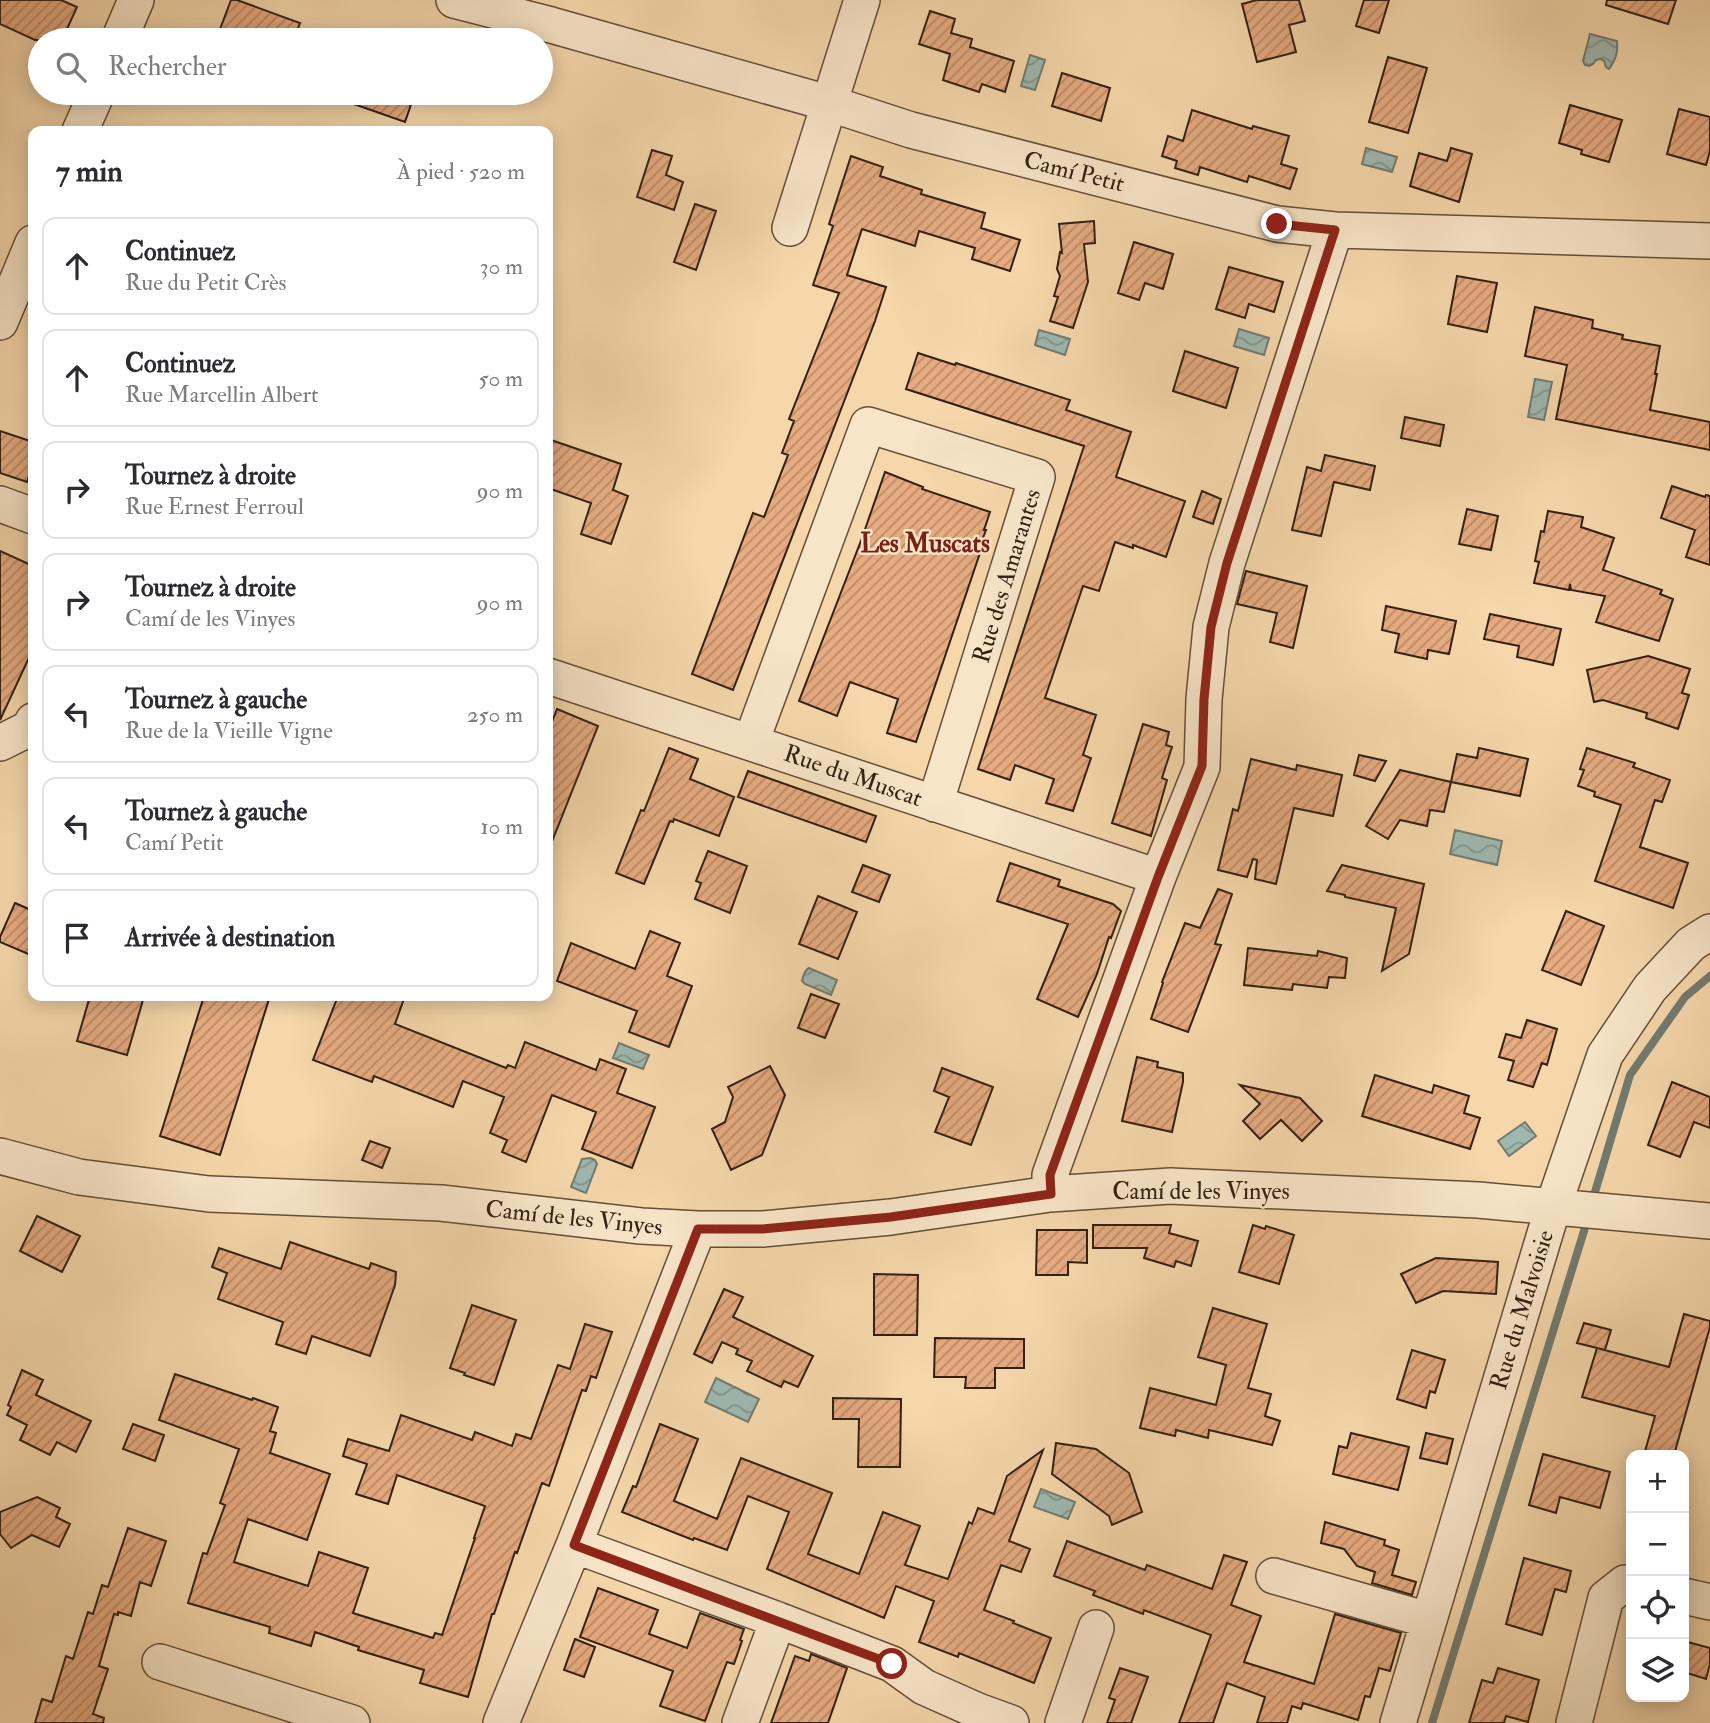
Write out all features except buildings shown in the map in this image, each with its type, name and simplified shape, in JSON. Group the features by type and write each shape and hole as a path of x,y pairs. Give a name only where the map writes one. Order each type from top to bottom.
{"street":[{"path":"124,28 136,0"},
{"path":"790,228 862,0"},
{"name":"Camí Petit","path":"467,2 828,103 911,130 1277,224 1335,230 1710,241"},
{"path":"82,126 92,105"},
{"path":"1051,1194 1050,1175 1158,877 1202,766 1204,699 1211,627 1227,563 1335,230"},
{"path":"0,321 28,255"},
{"name":"Rue des Amarantes","path":"751,742 868,425 1037,477 935,804"},
{"path":"0,504 28,514"},
{"name":"Rue du Muscat","path":"553,678 1158,877"},
{"path":"0,743 28,729"},
{"name":"Rue du Malvoisie","path":"1398,1723 1428,1620 1575,1209 1605,1055 1650,988 1691,944 1710,932"},
{"name":"Camí de les Vinyes","path":"0,1156 79,1177 209,1194 440,1203 641,1226 698,1229 762,1229 891,1217 1051,1194 1170,1186 1469,1199 1710,1222"},
{"path":"501,1723 698,1229"},
{"path":"574,1545 892,1664 975,1717 1011,1723"},
{"path":"1274,1576 1428,1620"},
{"path":"1574,1723 1606,1598 1626,1583"},
{"path":"1689,1598 1710,1602"},
{"path":"740,1723 778,1620"},
{"path":"1063,1723 1096,1628"},
{"path":"160,1662 352,1723"}],"water":[{"path":"1590,34 1617,41 1616,56 1609,69 1601,59 1589,66 1585,65 1583,61"},
{"path":"1030,55 1045,60 1035,90 1021,86"},
{"path":"1366,148 1397,157 1392,172 1362,164"},
{"path":"1239,329 1269,338 1264,355 1234,346"},
{"path":"1039,330 1070,339 1065,355 1035,345"},
{"path":"1535,379 1552,382 1544,420 1528,417"},
{"path":"1455,830 1502,841 1497,865 1450,854"},
{"path":"809,968 837,980 831,995 802,981"},
{"path":"619,1043 649,1055 643,1069 613,1058"},
{"path":"1525,1122 1536,1136 1509,1156 1498,1141"},
{"path":"590,1158 597,1164 586,1193 571,1187 582,1159"},
{"path":"716,1378 759,1399 748,1422 705,1402"},
{"path":"1041,1489 1075,1502 1068,1519 1034,1507"}],"waterway":[{"path":"1592,1202 1630,1075 1685,997 1710,976"},
{"path":"1432,1723 1588,1218"}],"district":[{"name":"Les Muscats","path":"925,544"}],"route":[{"path":"892,1664 574,1545 698,1229 762,1229 891,1217 1051,1194 1050,1175 1158,877 1202,766 1204,699 1211,627 1227,563 1335,230 1277,224"}]}
